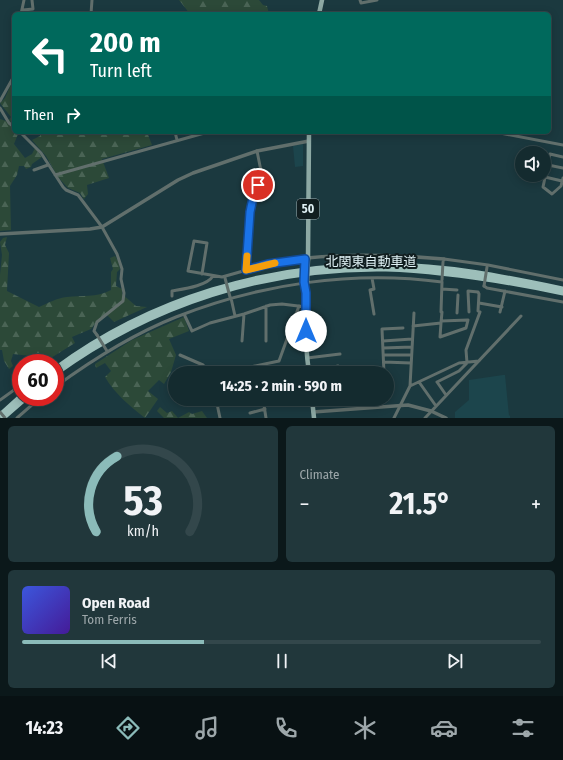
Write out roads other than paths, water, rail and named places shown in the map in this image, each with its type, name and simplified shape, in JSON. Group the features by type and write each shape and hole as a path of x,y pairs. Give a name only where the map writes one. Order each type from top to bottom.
{"highway":[{"name":"北関東自動車道","path":"64,363 104,337 164,307 221,287 294,271 346,265 407,266 468,272 563,289"},
{"name":"北関東自動車道","path":"64,368 99,345 139,323 166,311 222,291 294,275 359,269 414,271 490,279 563,293"},
{"path":"0,414 12,404"},
{"path":"4,418 17,406"}],"main road":[{"path":"320,12 322,0"},
{"name":"50","path":"308,366 305,283 309,134"},
{"path":"313,406 314,418"}],"street":[{"path":"24,0 23,10 33,9 32,0"},
{"path":"91,12 92,0"},
{"path":"360,0 361,3 377,0"},
{"path":"0,101 12,80"},
{"path":"0,108 12,125"},
{"path":"22,134 37,148 66,190 78,195 102,227 120,260 124,297 123,301 97,322 94,331 107,352"},
{"path":"176,134 177,140"},
{"path":"55,175 200,134"},
{"path":"505,134 563,145"},
{"path":"0,234 102,227 186,176 257,151 309,141"},
{"path":"246,270 251,205 261,171 257,151"},
{"path":"551,154 563,157"},
{"path":"34,170 48,165"},
{"path":"551,166 563,168"},
{"path":"544,182 543,187 552,194 561,186 563,179 551,178"},
{"path":"202,274 207,243 194,241 188,271 202,274 213,276 225,277 268,264 306,259 371,255 444,260 488,266 563,280"},
{"path":"413,326 441,322 468,320 466,328 440,336 441,322 442,312 442,281 444,260"},
{"path":"488,266 484,286 486,288 563,302"},
{"path":"172,296 172,291 192,287 210,280 213,276"},
{"path":"225,277 235,316"},
{"path":"64,381 107,352 136,336 184,314 231,298 305,283 342,280 372,278 442,281"},
{"path":"372,278 374,289 370,290 374,314"},
{"path":"442,289 457,290"},
{"path":"446,395 437,382 459,371 467,363 466,350 479,312 478,292 468,291 469,312"},
{"path":"500,312 506,291"},
{"path":"457,313 458,295"},
{"path":"478,303 502,307"},
{"path":"184,314 192,331 210,323 274,304 306,307"},
{"path":"266,306 266,341"},
{"path":"259,366 279,361 299,306"},
{"path":"394,418 410,386 414,313"},
{"path":"242,341 244,314"},
{"path":"425,418 521,316"},
{"path":"384,366 382,329 403,328"},
{"path":"383,341 412,339"},
{"path":"383,348 412,347"},
{"path":"307,358 340,354"},
{"path":"180,355 204,366"},
{"path":"384,355 411,355"},
{"path":"410,386 459,363 479,360"},
{"path":"384,362 411,363"},
{"path":"419,382 436,406"},
{"path":"0,400 12,391"},
{"path":"314,412 400,405 414,406 431,411 446,418"},
{"path":"17,418 31,406"},
{"path":"217,406 220,418"},
{"path":"264,406 266,418"},
{"path":"250,413 264,409"},
{"path":"0,414 4,418"}]}
